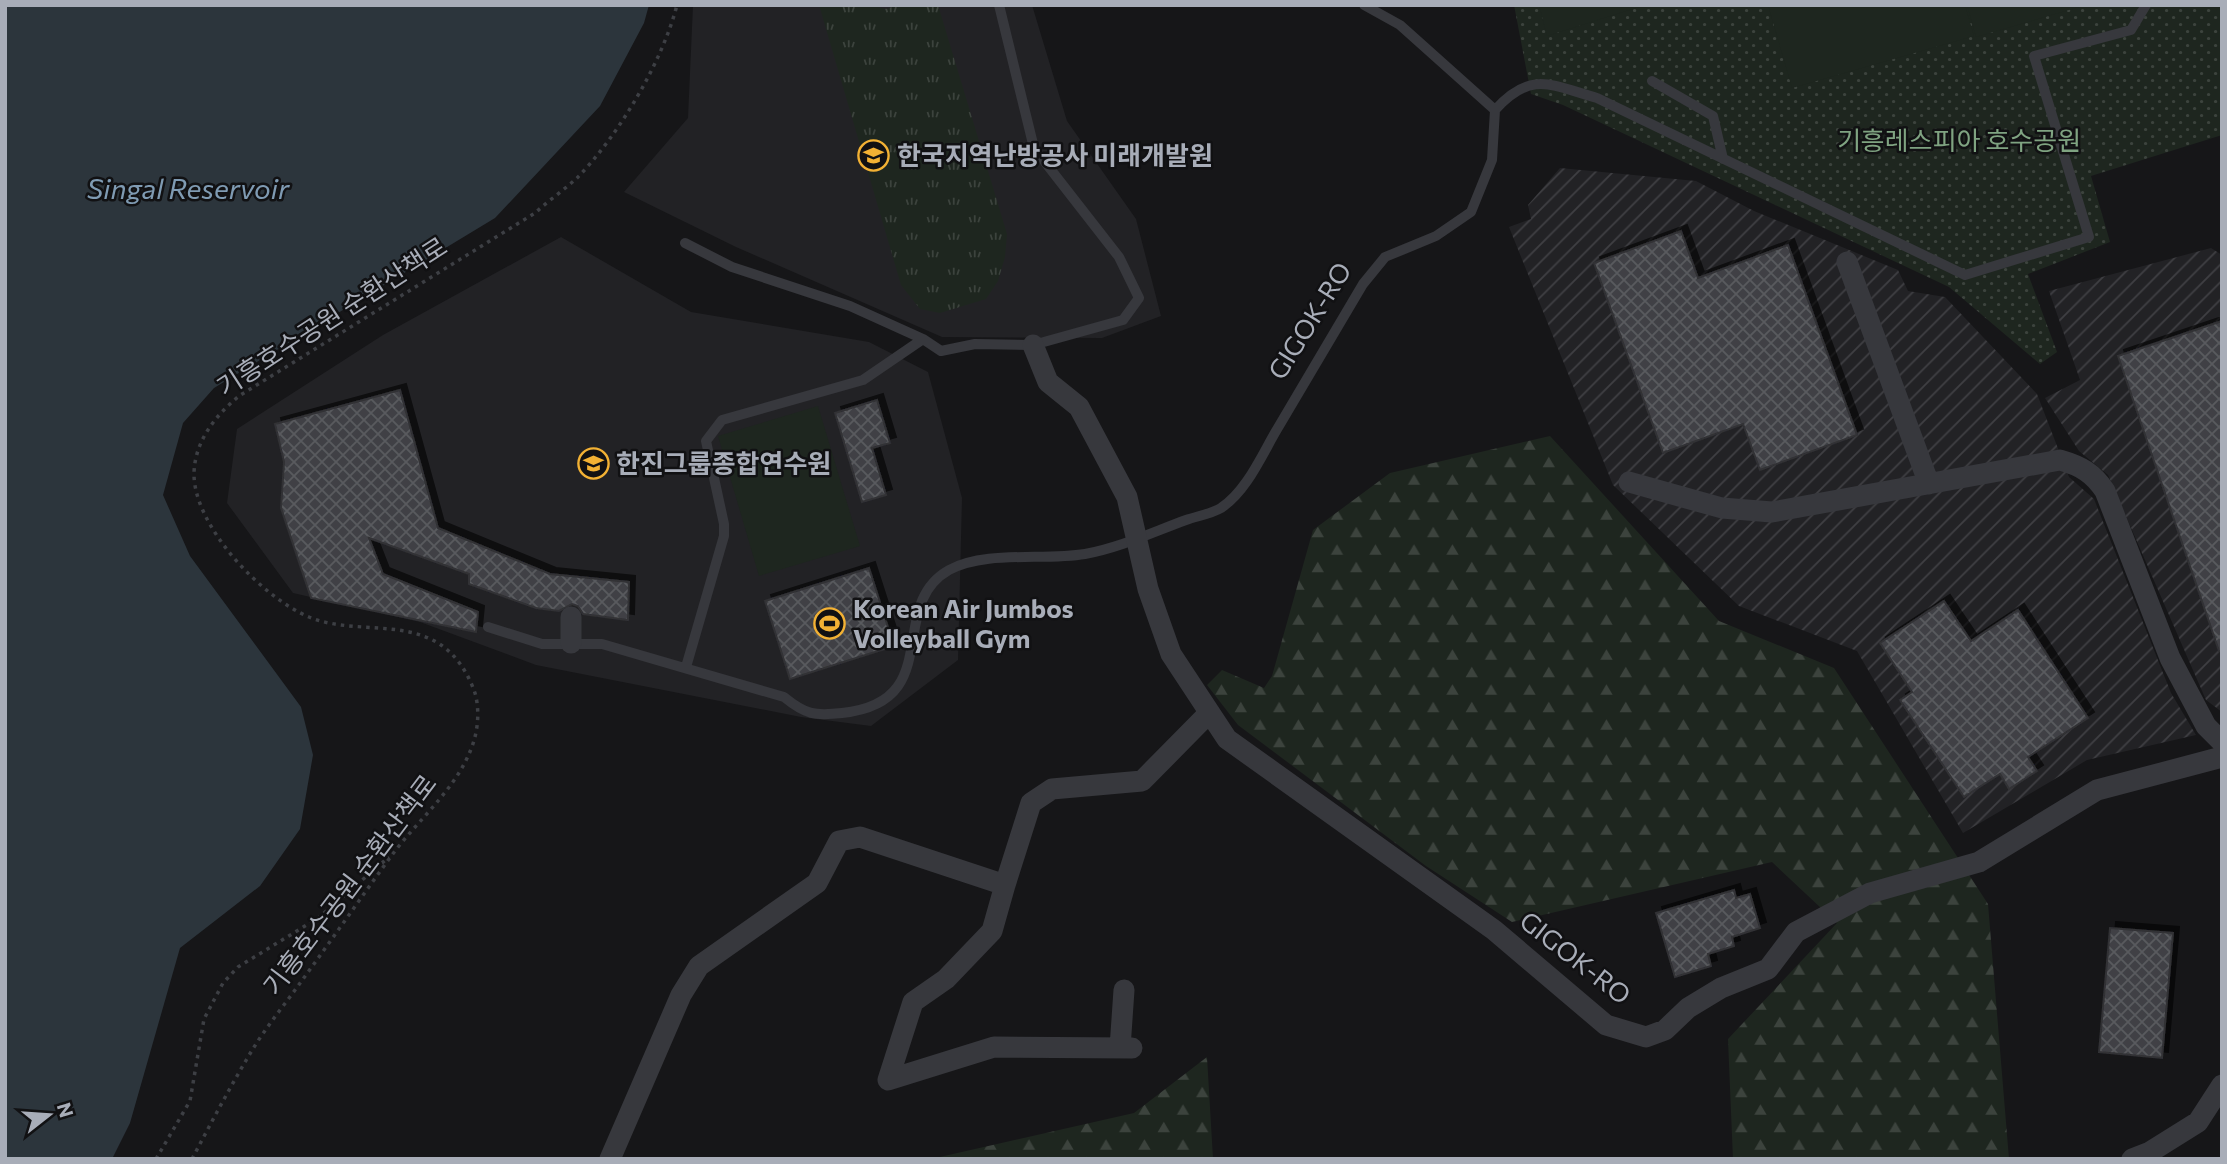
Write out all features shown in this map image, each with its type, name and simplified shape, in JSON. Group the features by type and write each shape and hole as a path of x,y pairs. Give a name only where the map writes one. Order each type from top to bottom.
{"street":[{"path":"1847,262 1929,484"},
{"name":"GIGOK-RO","path":"1033,345 1048,382 1079,407 1127,497 1148,589 1171,654 1227,740 1494,930 1605,1025 1646,1037 1665,1030 1688,1008 1721,988 1768,969 1796,932 1870,893 1979,862 2097,790 2222,757"},
{"path":"1629,482 1721,508 1772,512 2060,460 2081,466 2096,477 2107,496 2170,658 2206,726 2222,742"},
{"path":"571,617 571,643"},
{"path":"1124,990 1126,1048 994,1047 888,1080 913,1002 946,979 992,931 1031,803 1052,789 1142,781 1209,713"},
{"path":"610,1159 681,995 699,966 817,883 839,841 860,837 1005,885"},
{"path":"2132,1159 2150,1152 2197,1122 2222,1085"}],"lane":[{"path":"685,243 732,267 850,306 923,339 941,351 975,344 1033,345 1123,320 1139,298 1119,257 1034,148 999,5"},
{"path":"1364,5 1399,25 1495,110 1513,90 1543,82 1597,98 1965,275 2089,237 2034,56 2131,30 2146,5"},
{"path":"1652,81 1713,116 1723,159"},
{"name":"GIGOK-RO","path":"1135,539 1221,507 1248,479 1363,284 1385,257 1436,236 1471,212 1492,160 1495,110"},
{"path":"686,667 724,536 724,524 706,440 722,420 863,380 923,339"},
{"path":"488,627 542,644 602,644 785,697 802,711 821,715 853,712 879,705 901,683 911,658 914,625 927,587 948,570 970,561 1087,553 1135,539"}],"path":[{"name":"기흥호수공원 순환산책로","path":"192,1159 252,1051 393,853 461,768 471,749 478,714 469,677 453,654 436,641 405,631 333,625 286,606 261,587 217,533 199,502 194,476 198,451 218,413 239,396 535,212 577,177 621,122 656,59 677,5"},
{"path":"156,1159 190,1101 204,1019 223,983 238,967 318,918 393,853"}],"shaded area":[{"name":"한국지역난방공사 미래개발원","path":"693,5 1032,5 1067,121 1136,219 1161,316 1102,338 942,337 736,247 624,192 688,118"},
{"path":"1560,168 1696,181 1754,211 1898,270 1908,291 1945,297 2037,394 2069,477 2094,499 2171,693 2196,735 2087,760 1963,833 1857,651 1739,606 1613,485 1509,227 1531,219 1528,205"},
{"name":"한진그룹종합연수원","path":"561,237 691,312 869,342 928,372 962,498 958,660 871,726 801,717 536,665 420,622 293,593 227,503 237,429 383,335"},
{"path":"2211,248 2222,255 2222,712 2206,700 2108,475 2079,451 2045,398 2080,380 2049,291"}],"green space":[{"path":"819,5 870,5 886,9 898,5 938,5 1007,234 1005,257 998,281 986,299 940,313 920,309 901,285"},
{"name":"기흥레스피아 호수공원","path":"1514,5 2222,5 2222,135 2091,176 2110,242 2028,274 2057,352 2040,364 1949,287 1563,105 1531,94"},
{"path":"1539,5 1645,5 1547,36"},
{"path":"1768,5 1965,5 1974,36 1792,88"},
{"path":"1967,5 2086,5 1976,37"},
{"path":"818,406 860,546 759,576 718,436"},
{"path":"1550,436 1719,621 1834,668 1988,904 2009,1159 1733,1159 1728,1039 1837,923 1772,862 1512,922 1426,866 1238,725 1207,685 1222,670 1264,688 1272,676 1313,530 1390,473"},
{"path":"1207,1057 1213,1159 931,1159 1134,1113"}],"water":[{"name":"Singal Reservoir","path":"5,5 649,5 644,23 600,106 495,218 214,388 183,423 163,495 190,556 301,707 313,755 300,829 260,886 180,948 130,1123 112,1159 5,1159"}],"building":[{"path":"1681,231 1698,278 1788,245 1857,435 1760,470 1743,424 1663,453 1594,263"},
{"path":"2222,321 2222,650 2219,651 2118,356"},
{"path":"400,390 438,528 550,574 629,582 628,620 583,614 578,606 572,604 559,611 536,608 469,584 469,574 369,538 383,574 478,612 476,632 311,598 281,508 284,462 275,424"},
{"path":"877,400 890,443 872,448 886,495 862,502 835,413"},
{"name":"Korean Air Jumbos Volleyball Gym","path":"869,568 894,646 790,679 765,601"},
{"path":"1944,601 1971,641 2018,610 2088,718 2028,757 2037,771 2009,789 2000,774 1964,797 1900,700 1912,692 1880,643"},
{"path":"1734,890 1736,898 1750,894 1760,928 1732,937 1734,946 1708,954 1711,966 1675,977 1656,913"},
{"path":"2110,928 2173,933 2162,1058 2099,1052"}],"place":[{"name":"한국지역난방공사 미래개발원","path":"874,156"},
{"name":"한진그룹종합연수원","path":"593,464"},
{"name":"Korean Air Jumbos Volleyball Gym","path":"830,624"}]}
